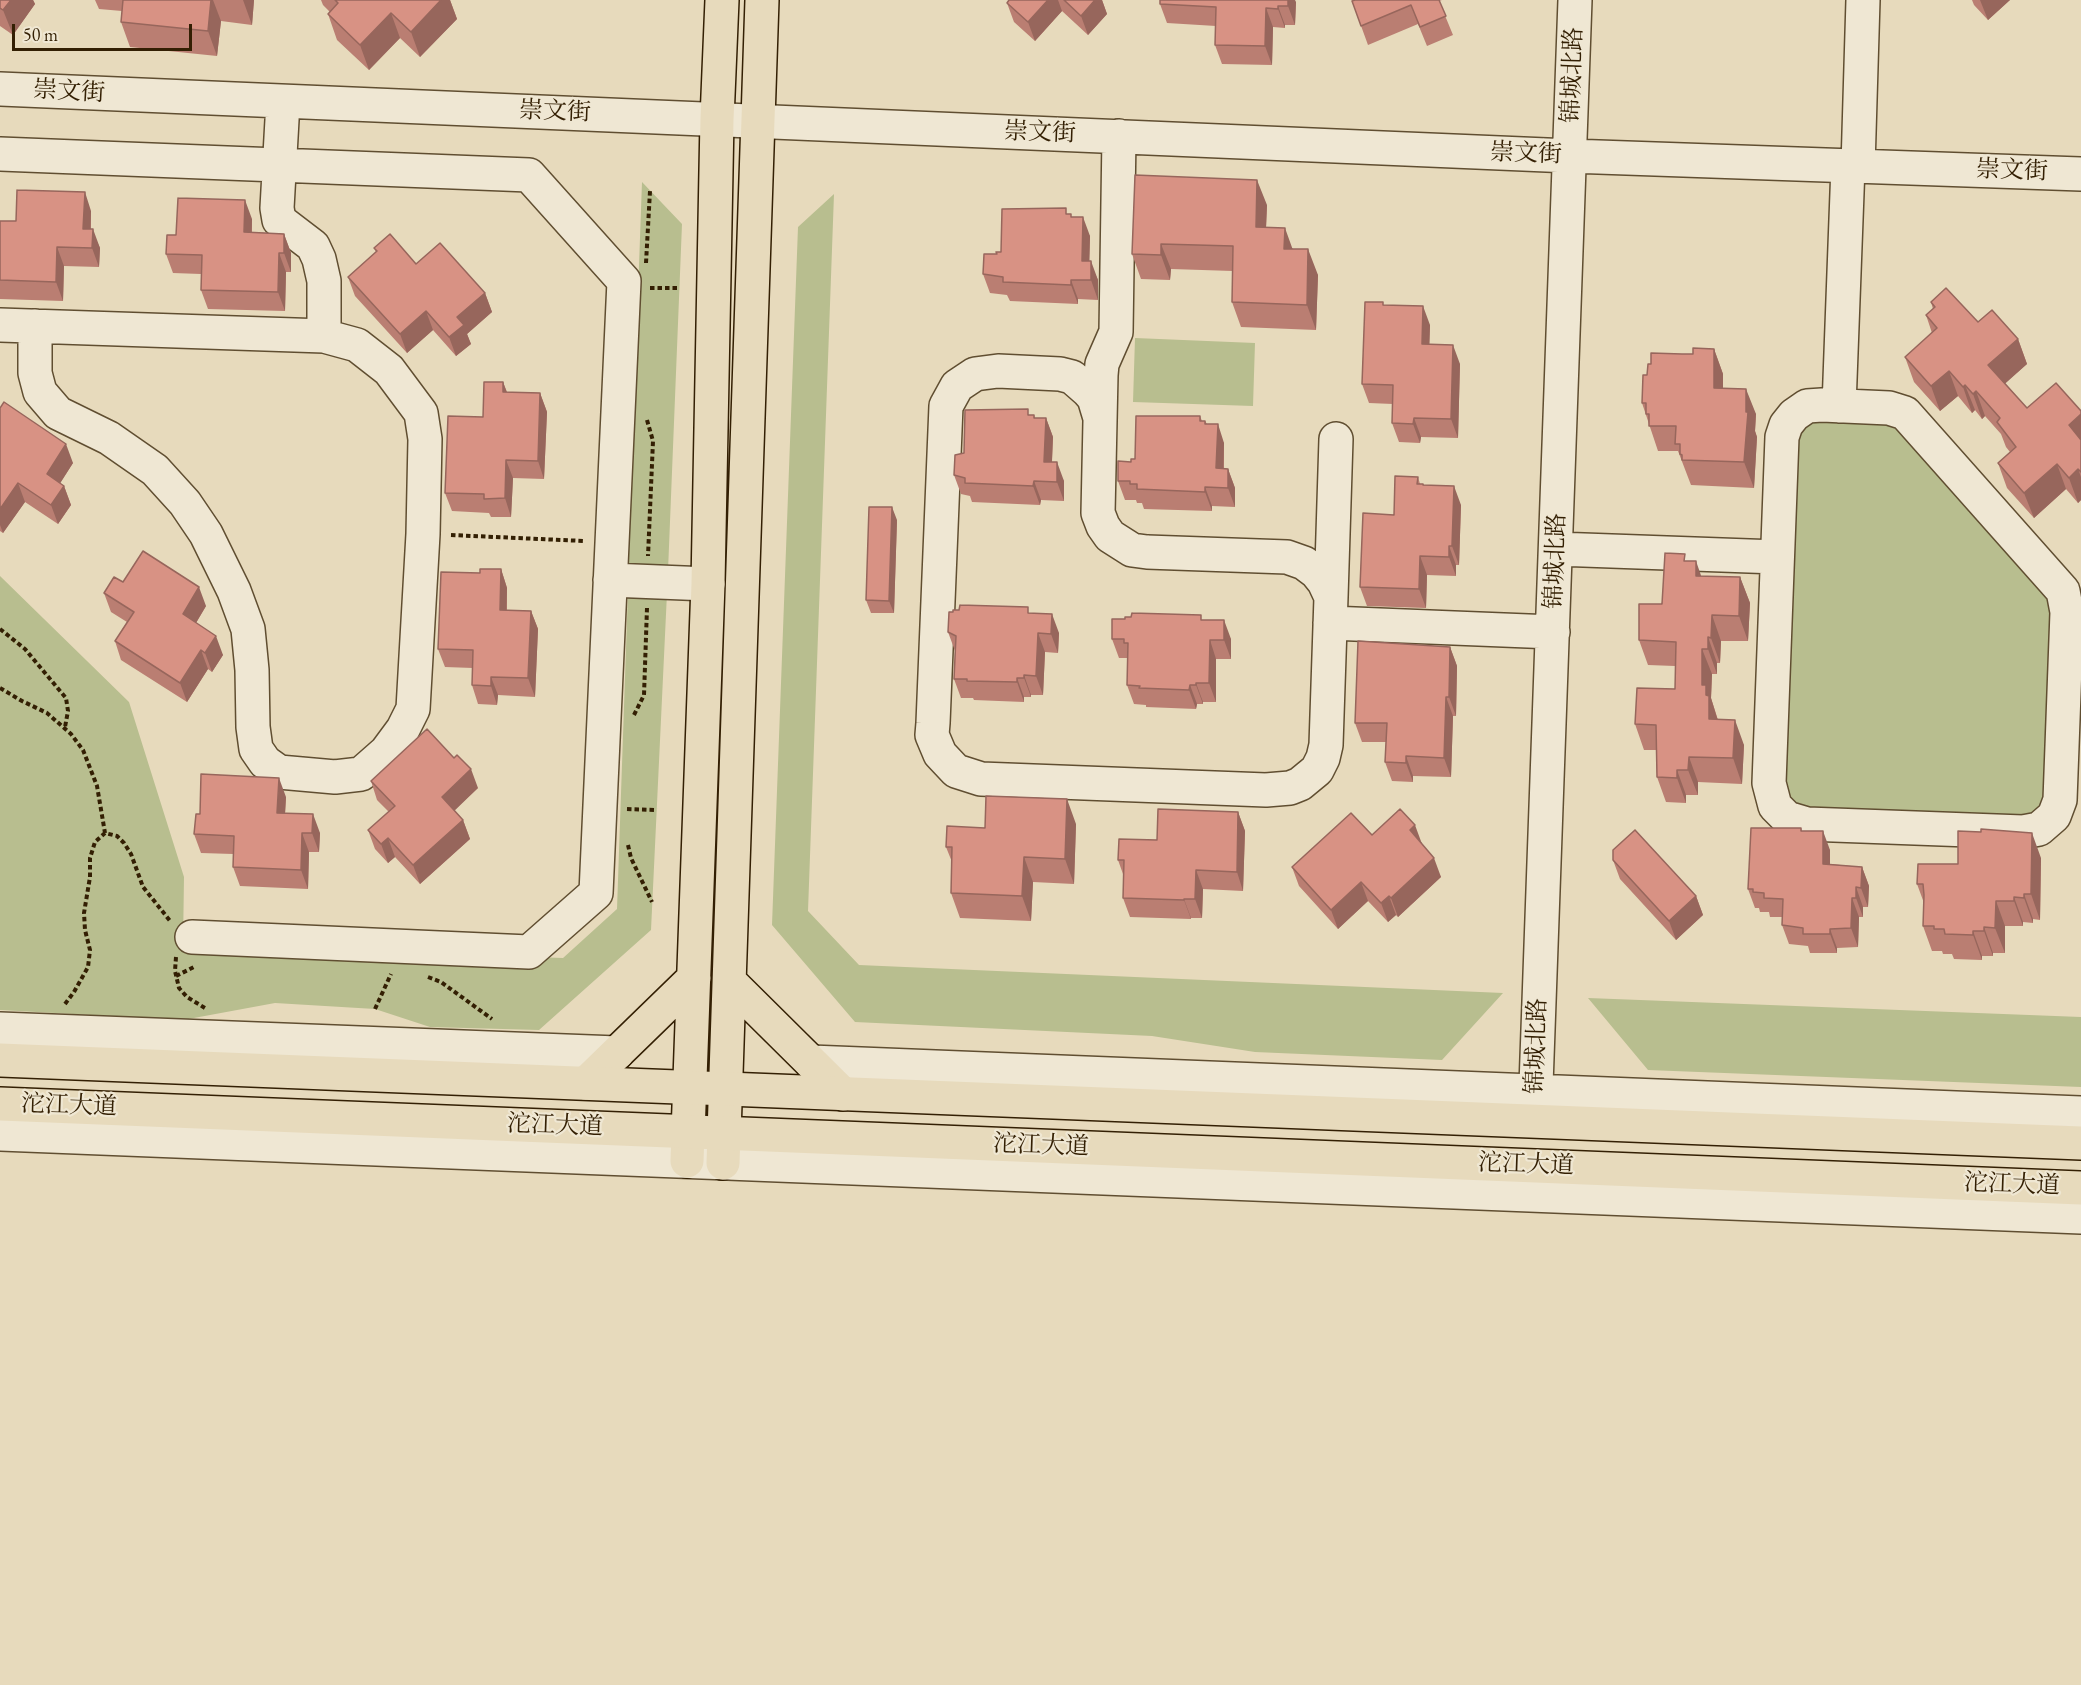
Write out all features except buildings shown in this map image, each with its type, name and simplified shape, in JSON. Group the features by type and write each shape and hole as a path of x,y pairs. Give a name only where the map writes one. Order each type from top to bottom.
{"main road":[{"path":"688,1146 708,584 717,119 722,0"},
{"path":"724,1148 762,0"},
{"path":"586,1083 694,978"},
{"path":"730,982 843,1094"},
{"name":"沱江大道","path":"0,1060 843,1094 1535,1106 2081,1143"},
{"name":"沱江大道","path":"0,1104 724,1148 2081,1188"}],"street":[{"name":"锦城北路","path":"1535,1106 1575,0"},
{"path":"1839,406 1863,0"},
{"name":"崇文街","path":"0,89 1570,156 2081,174"},
{"path":"283,102 277,208 279,220 313,246 319,259 324,281 324,336"},
{"path":"1119,136 1116,332 1112,346 1100,361 1084,371 1075,373 998,371 975,374 957,386 946,406 932,735 946,762 956,771 981,779 1266,790 1290,788 1310,777 1317,770 1326,745 1336,439"},
{"path":"0,154 529,176 624,281 596,893 529,952 185,946"},
{"path":"0,325 35,326 324,336 357,345 389,369 421,413 425,440 423,534 413,709 403,729 386,752 361,774 335,777 279,772 265,762 256,749 253,727 252,670 248,629 234,591 206,534 185,503 155,470 109,438 58,413 40,392 35,373 35,326"},
{"path":"1106,354 1101,375 1098,513 1103,526 1119,544 1132,550 1147,552 1287,557 1300,554 1317,544 1324,537 1333,517"},
{"path":"1060,374 1072,377 1088,391 1094,399 1100,418"},
{"path":"1807,406 1839,406 1889,408 1899,410 1909,417 2064,591 2073,676 2060,800 2054,816 2039,829 2023,832 1820,824 1787,818 1775,806 1769,783 1781,444 1786,425 1794,415 1807,406"},
{"path":"1556,549 1777,557"},
{"path":"1287,557 1304,563 1316,572 1324,582 1330,610"},
{"path":"610,580 708,584"},
{"path":"1330,610 1553,632"},
{"path":"0,1029 616,1053"},
{"path":"811,1062 1535,1106 2081,1113"},
{"path":"0,1134 688,1146"},
{"path":"724,1148 2081,1217"}],"path":[{"path":"646,266 650,191"},
{"path":"633,717 644,695 653,441 646,413"},
{"path":"423,534 612,543"},
{"path":"0,628 25,649 66,698 68,711 65,728"},
{"path":"0,688 47,712 65,728 83,750 97,786 105,834"},
{"path":"630,798 630,810"},
{"path":"629,833 631,858 652,902"},
{"path":"63,1006 88,967 90,950 84,914 90,877 90,858 95,842 105,834 117,836 124,843 131,854 143,887 185,946"},
{"path":"185,946 176,976 179,988 187,998 213,1011"},
{"path":"176,976 185,946"},
{"path":"375,1009 393,971 381,971"},
{"path":"421,975 441,982 496,1022"}],"green space":[{"path":"642,182 682,224 668,571 628,571"},
{"path":"834,194 808,911 859,965 1503,993 1442,1060 1255,1052 1152,1036 855,1022 772,925 798,227"},
{"path":"1135,338 1255,343 1253,406 1133,402"},
{"path":"1885,415 2055,593 2053,793 2041,817 1804,815 1777,786 1789,443 1800,421"},
{"path":"0,576 129,702 184,877 183,945 563,958 617,909 628,591 667,593 651,930 539,1030 430,1027 375,1009 275,1003 183,1020 0,1010"},
{"path":"1588,998 2081,1017 2081,1087 1648,1070"}]}
